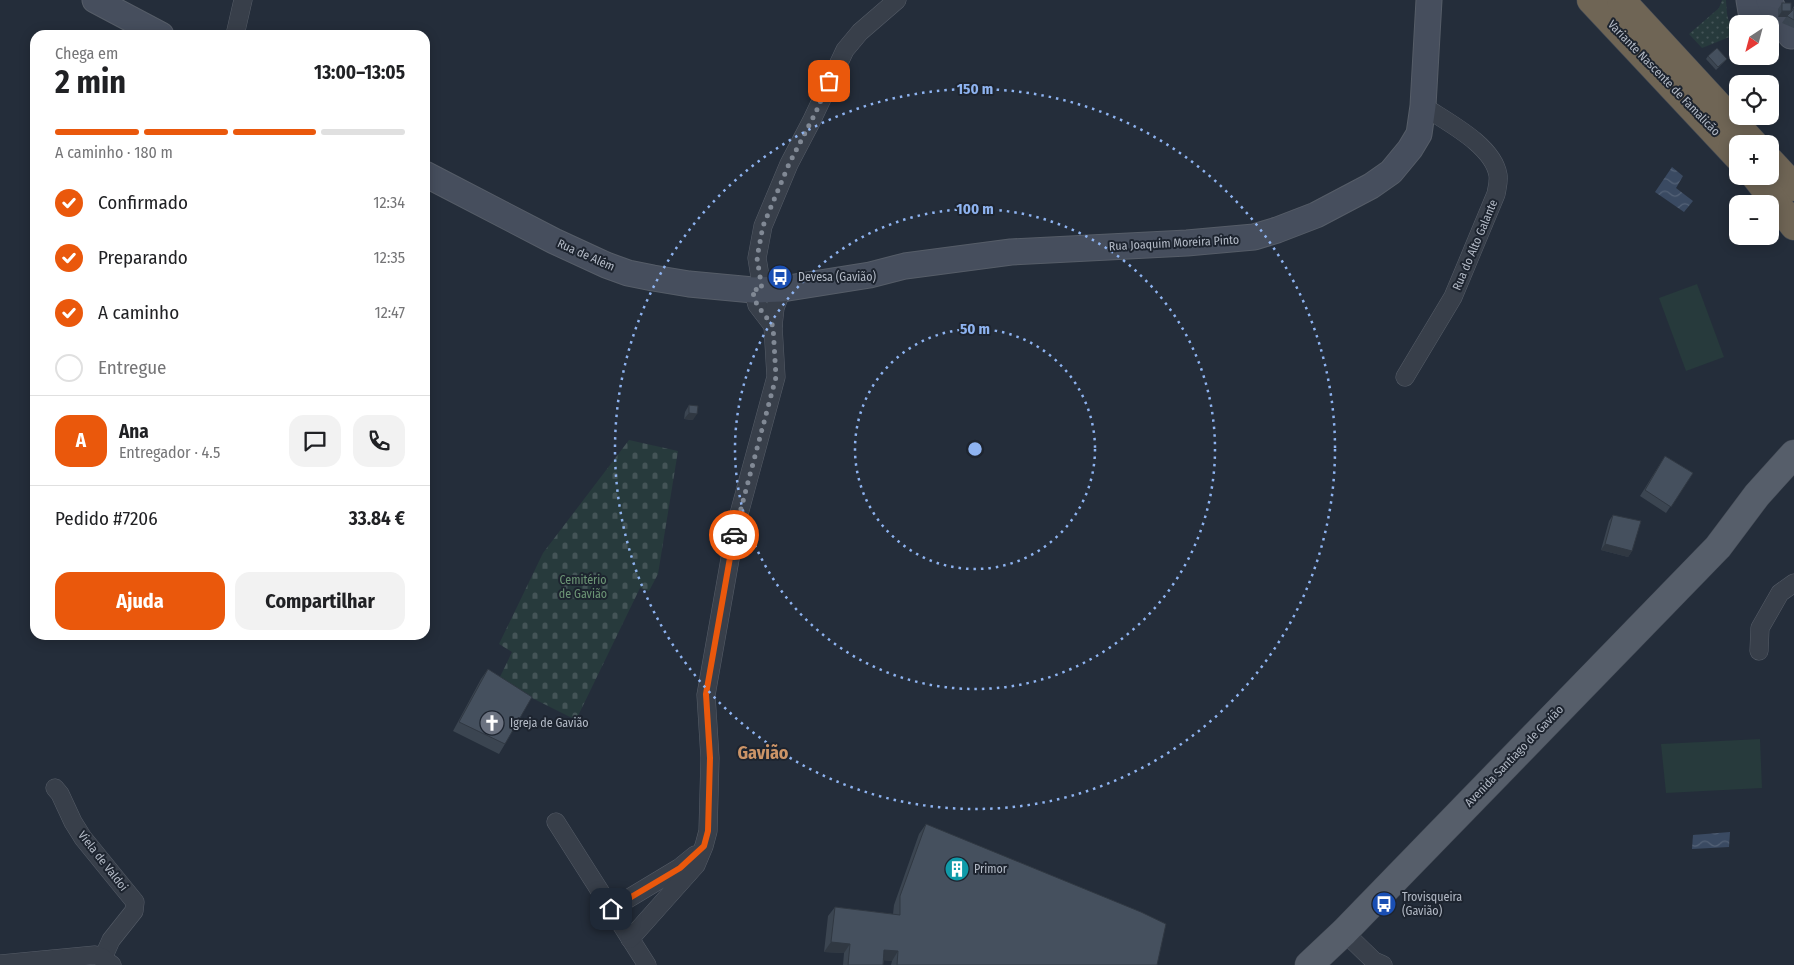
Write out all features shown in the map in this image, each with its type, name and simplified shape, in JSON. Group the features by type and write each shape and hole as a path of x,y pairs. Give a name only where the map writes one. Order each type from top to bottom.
{"highway":[{"name":"Variante Nascente de Famalicão","path":"1590,0 1729,147"},
{"name":"Variante Nascente de Famalicão","path":"1621,0 1746,135"},
{"path":"1779,171 1794,187"},
{"path":"1762,185 1794,226"}],"main road":[{"name":"Avenida Santiago de Gavião","path":"1309,965 1344,932 1718,547 1757,495 1794,454"},
{"name":"Avenida Santiago de Gavião","path":"1718,547 1769,507 1794,483"}],"street":[{"path":"95,0 152,30"},
{"path":"236,30 243,0"},
{"path":"630,939 696,864 708,831 710,758 706,694 736,525 776,377 773,326 775,308 766,289 757,258 763,226 789,164 845,50 860,32 898,0"},
{"name":"Rua Joaquim Moreira Pinto","path":"766,289 870,275 905,266 1011,252 1254,237 1316,214 1383,179 1398,165 1415,142 1423,106 1429,0"},
{"name":"Rua do Alto Galante","path":"1405,377 1453,297 1496,194 1499,178 1485,150 1423,106"},
{"name":"Rua de Além","path":"430,177 554,241 628,273 689,284 766,289"},
{"path":"766,289 757,305 773,326"},
{"path":"1759,651 1760,628 1780,593 1794,583"},
{"name":"Viela de Valdoi","path":"55,788 83,838 134,902 134,912 111,940 107,961"},
{"path":"556,822 647,965"},
{"path":"611,909 680,868 704,846"},
{"path":"1344,932 1374,961 1383,965"},
{"path":"0,964 87,955 94,955 107,961"}],"green space":[{"path":"1722,0 1726,0 1729,37 1702,48 1689,34 1719,8"},
{"path":"1697,284 1724,357 1686,371 1659,298"},
{"name":"Cemitério de Gavião","path":"629,440 678,451 658,574 649,591 640,588 576,720 498,681 512,652 499,644 543,553"},
{"path":"1760,739 1762,788 1666,793 1661,744"}],"water":[{"path":"1672,167 1683,176 1676,188 1693,201 1684,212 1655,192"},
{"path":"1730,832 1729,847 1692,849 1693,835"}],"building":[{"path":"1782,3 1791,3 1791,11 1782,11"},
{"path":"1794,8 1794,20 1787,16"},
{"path":"1717,48 1727,59 1718,67 1708,56"},
{"path":"689,405 698,406 697,414 689,413"},
{"path":"1665,456 1693,473 1671,507 1645,490"},
{"path":"1613,515 1641,521 1632,551 1605,544"},
{"path":"488,669 532,697 505,744 459,722"},
{"name":"Primor","path":"926,824 1166,924 1157,965 897,965 898,951 884,950 883,965 848,965 850,944 831,942 835,907 900,915 900,896"}],"way so far":[{"path":"734,535 776,377 773,326 757,305 752,290 762,289 757,258 763,226 782,178 816,112 829,81"}],"place":[{"name":"Devesa (Gavião)","path":"780,277"},
{"name":"Igreja de Gavião","path":"492,723"},
{"name":"Primor","path":"957,869"},
{"name":"Trovisqueira (Gavião)","path":"1384,904"}],"district":[{"name":"Gavião","path":"763,753"}],"route":[{"path":"611,909 680,868 704,846 708,831 710,758 706,694 734,535"}]}
